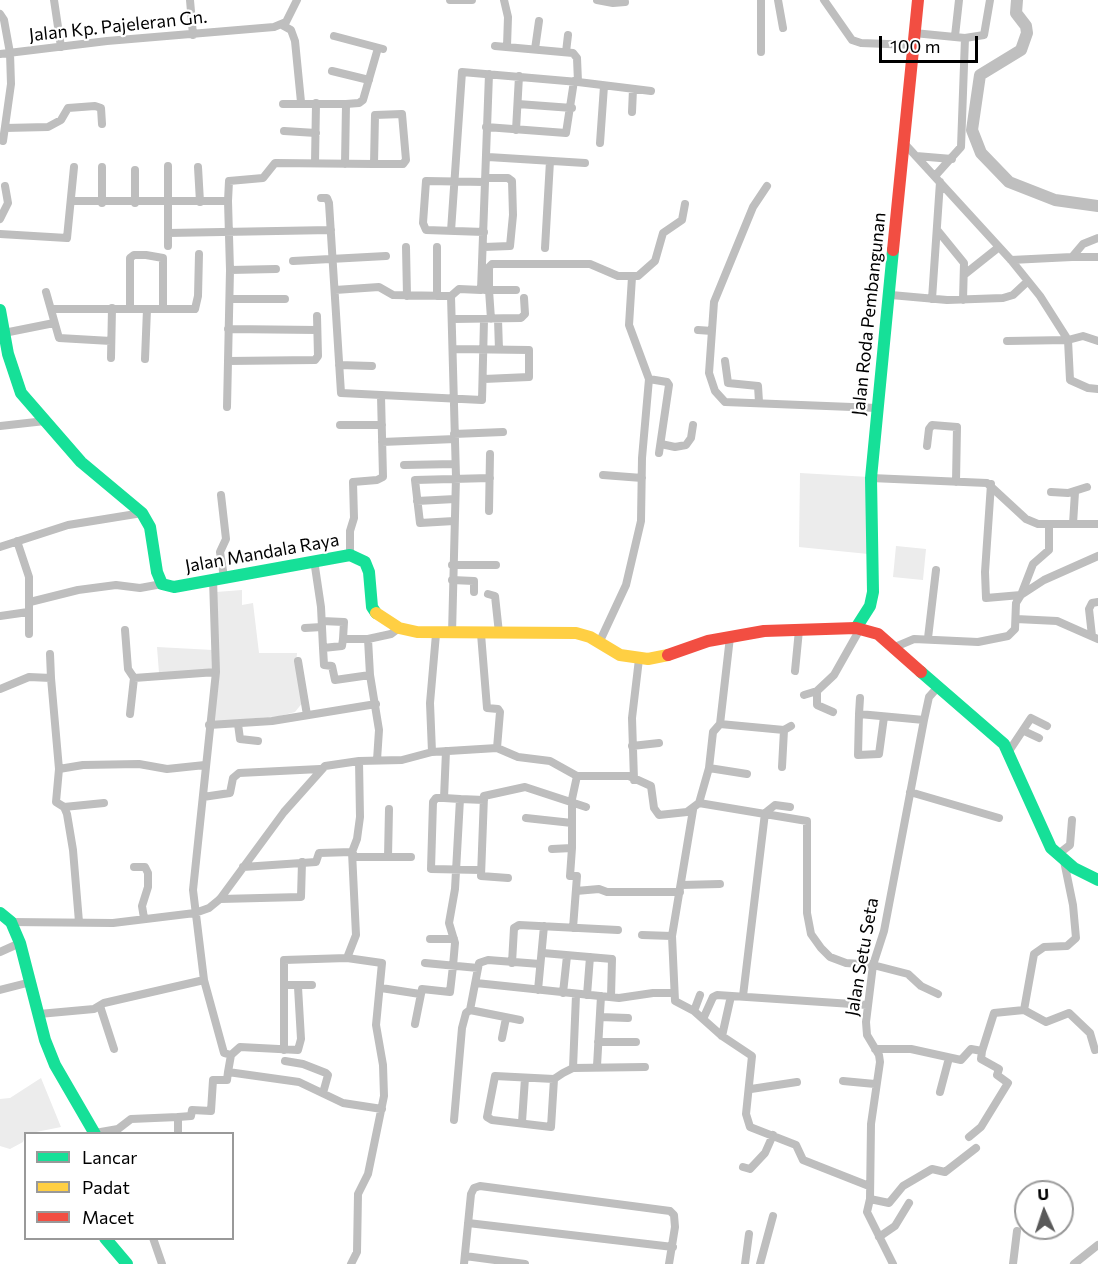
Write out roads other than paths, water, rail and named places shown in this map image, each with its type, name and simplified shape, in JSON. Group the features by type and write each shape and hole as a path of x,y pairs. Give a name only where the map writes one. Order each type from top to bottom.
{"street":[{"path":"54,0 61,47"},
{"path":"190,0 193,35"},
{"path":"297,0 282,26 291,30 295,41 301,102"},
{"path":"450,0 472,0"},
{"path":"504,0 508,23 507,46"},
{"path":"597,0 613,3 625,2"},
{"path":"760,52 761,0"},
{"path":"778,0 783,28"},
{"path":"824,0 852,40 861,43 955,36 964,38 985,34 990,0"},
{"name":"Jalan Roda Pembangunan","path":"858,628 870,606 873,592 871,478 891,295 903,142 918,0"},
{"path":"955,36 958,0"},
{"path":"0,14 4,20 10,53 11,98 4,124 3,141"},
{"path":"535,49 539,21"},
{"name":"Jalan Kp. Pajeleran Gn.","path":"0,54 282,26"},
{"path":"566,52 568,35"},
{"path":"283,104 362,102 380,48 334,36"},
{"path":"932,299 938,231 937,179 961,147 964,38"},
{"path":"486,127 566,133 576,82 577,56 566,52 495,46"},
{"path":"332,71 369,80"},
{"path":"451,231 456,181 460,74 463,72 519,76 651,91"},
{"path":"489,74 484,232 485,290 499,350"},
{"path":"516,130 519,76"},
{"path":"600,143 604,86"},
{"path":"632,112 633,89"},
{"path":"315,163 316,103"},
{"path":"345,164 346,104"},
{"path":"518,104 572,108"},
{"path":"4,124 48,127 61,120 68,108 95,106 101,108 102,124"},
{"path":"227,407 230,299 228,183 231,179 263,177 275,163 375,164 405,162 402,114 375,115 375,164"},
{"path":"284,131 316,133"},
{"path":"903,142 1028,281 1068,340 1070,380 1088,388 1098,389"},
{"path":"916,156 952,159"},
{"path":"488,157 585,163"},
{"path":"545,248 550,161"},
{"path":"168,166 168,246"},
{"path":"0,234 67,238 74,167"},
{"path":"102,167 102,203"},
{"path":"198,167 200,202"},
{"path":"135,170 135,203"},
{"path":"484,232 423,229 424,185 428,181 508,178 512,181 510,246 484,247"},
{"path":"0,219 8,203 5,186"},
{"path":"767,186 753,207 727,277 717,295 709,373 722,401 877,408"},
{"path":"321,198 328,200 341,393 484,399 484,350 491,319"},
{"path":"72,201 135,203 228,201"},
{"path":"485,290 489,267 494,263 590,264 618,276 632,278 638,276 653,264 663,233 680,222 685,204"},
{"path":"168,233 331,230"},
{"path":"938,231 963,260 965,274 963,300"},
{"path":"1072,257 1083,244 1098,238"},
{"path":"406,247 407,296"},
{"path":"437,247 437,296"},
{"path":"965,274 999,248"},
{"path":"52,309 195,309 198,296 199,254"},
{"path":"130,309 130,258 134,255 146,255 163,258 163,309"},
{"path":"293,261 386,256"},
{"path":"1011,260 1098,257"},
{"path":"230,270 276,269"},
{"path":"599,643 626,585 629,563 639,532 649,379 628,325 632,278"},
{"path":"891,295 963,300 1009,296 1028,281"},
{"path":"335,290 383,288 389,295 407,296 451,296 459,288 516,290"},
{"path":"46,292 59,338 111,341"},
{"path":"451,296 456,477 452,634"},
{"path":"453,319 523,317 524,298"},
{"path":"230,299 285,300"},
{"path":"111,358 112,308"},
{"path":"145,359 147,309"},
{"path":"0,310 12,369 21,393 81,462 142,513"},
{"path":"228,361 315,360 318,356 317,316"},
{"path":"4,333 54,323"},
{"path":"228,329 317,330"},
{"path":"698,330 712,331"},
{"path":"1007,341 1068,340 1083,336 1098,341"},
{"path":"454,349 529,350 529,377 484,379"},
{"path":"725,361 728,383 758,386 759,402"},
{"path":"339,365 372,366"},
{"path":"649,379 667,382 669,385 659,453"},
{"path":"350,555 350,531 354,518 352,485 356,481 377,480 383,477 381,396"},
{"path":"0,426 45,421"},
{"path":"340,424 382,425"},
{"path":"661,444 675,447 687,445 691,438 693,425"},
{"path":"927,446 929,429 932,425 957,427 956,482"},
{"path":"382,442 503,432"},
{"path":"489,511 490,454"},
{"path":"404,465 455,464"},
{"path":"603,475 642,478"},
{"path":"454,521 420,523 417,479 490,478"},
{"path":"871,478 991,484 1026,519 1049,525 1098,524"},
{"path":"991,484 985,597 991,599 1021,595 1044,580 1098,556"},
{"path":"1051,492 1076,492 1087,488"},
{"path":"1073,524 1076,492"},
{"path":"221,495 226,539 220,552 216,672 193,891 204,980 224,1053 231,1055"},
{"path":"417,501 455,499"},
{"path":"0,547 68,525 142,513"},
{"name":"Jalan Mandala Raya","path":"142,513 150,527 157,572 162,584 174,587 350,555 365,562 369,572 372,607 378,615 399,628 436,634 576,633 620,655 639,659 658,658 699,644 730,637 799,630 858,628"},
{"path":"895,647 906,640 928,638 978,642 1014,633 1016,603 1033,564 1049,550 1049,525"},
{"path":"17,542 29,577 29,634"},
{"path":"314,560 322,624 324,665 333,667 335,680 370,675"},
{"path":"452,564 496,565"},
{"path":"928,638 936,570"},
{"path":"452,580 474,581 474,592"},
{"path":"30,602 51,595 116,585 140,588 162,584"},
{"path":"488,594 495,596 499,633"},
{"path":"1095,638 1089,609 1092,603 1098,602"},
{"path":"0,616 28,612"},
{"path":"1016,619 1057,621 1095,638"},
{"path":"305,628 344,622 342,646 323,648"},
{"path":"344,639 368,639 391,634 399,628"},
{"path":"804,696 817,691 834,675 858,628 878,634 895,647 937,688 991,732 1009,751 1044,836 1061,858 1098,880"},
{"path":"125,630 128,669 134,678 130,714"},
{"path":"795,671 799,630"},
{"path":"432,752 430,703 436,634"},
{"path":"481,634 488,709 500,710 497,748"},
{"path":"730,637 720,724 713,732 709,768 696,806 672,936 675,1001 694,1011 721,1035 752,1056 746,1114 748,1123 754,1129 796,1146 803,1160 870,1186"},
{"path":"368,639 370,675 380,730 377,760"},
{"path":"50,654 59,769 56,802 64,807 104,803"},
{"path":"634,780 632,746 639,659"},
{"path":"298,661 307,715"},
{"path":"134,678 216,672"},
{"path":"0,689 29,677 51,678"},
{"name":"Jalan Setu Seta","path":"893,1264 867,1212 870,1199 875,1084 880,1062 866,1030 867,1005 873,965 884,932 929,697 937,688"},
{"path":"817,691 817,705 833,712"},
{"path":"860,698 858,755 879,754 884,717"},
{"path":"210,725 238,724 376,704"},
{"path":"859,714 924,720"},
{"path":"1009,751 1031,718 1047,726"},
{"path":"238,724 240,739 258,741"},
{"path":"720,724 788,728 782,767"},
{"path":"1024,731 1039,738"},
{"path":"632,746 659,743"},
{"path":"202,797 230,793 233,789 233,778 239,773 320,769 359,760 402,760 432,752 497,748 518,757 550,761 577,776 628,776 651,786 654,808 658,815 696,806 765,813 807,821 805,861 811,934 830,957 846,963 873,965 908,974 921,986 939,994"},
{"path":"444,798 446,751"},
{"path":"347,958 356,935 357,921 352,852 357,839 360,817 359,760"},
{"path":"59,769 92,764 139,764 160,769 206,765"},
{"path":"709,768 747,774"},
{"path":"11,922 113,923 195,913 209,908 220,899 320,769"},
{"path":"573,928 577,876 570,876 572,804 577,776"},
{"path":"508,878 481,876 486,795 525,787 586,807"},
{"path":"910,792 999,818"},
{"path":"481,870 431,869 433,802 436,798 484,800"},
{"path":"415,1023 422,989 450,992 454,939 449,923 457,870 460,799"},
{"path":"743,996 765,813 776,805 790,807"},
{"path":"64,807 73,850 79,922"},
{"path":"388,857 389,809"},
{"path":"526,818 572,823"},
{"path":"1023,1010 1034,954 1044,947 1068,946 1076,938 1073,905 1061,858 1070,845 1072,820"},
{"path":"552,849 572,848"},
{"path":"352,852 355,857 411,857"},
{"path":"243,867 316,862 319,853 352,852"},
{"path":"220,899 300,897 302,862"},
{"path":"134,867 145,867 148,873 148,886 142,906 144,918"},
{"path":"576,891 680,889 720,884"},
{"path":"0,913 11,922 20,943 55,1065 97,1131 118,1129 131,1119 191,1116 192,1110 211,1111 213,1080 227,1080 231,1055 236,1049 248,1046 296,1051 300,1048 298,987"},
{"path":"512,963 516,926 618,930"},
{"path":"538,990 544,926"},
{"path":"642,935 672,936"},
{"path":"430,939 454,939"},
{"path":"0,952 20,943"},
{"path":"543,953 612,959 611,997"},
{"path":"563,993 567,956"},
{"path":"587,995 590,957"},
{"path":"284,1050 284,960 347,958 382,963 376,1025 383,1065 382,1109 368,1174 358,1194 357,1252 351,1264"},
{"path":"454,1120 462,1028 466,1013 470,1010 478,968 482,960 540,964"},
{"path":"425,963 478,968"},
{"path":"39,1014 94,1009 204,980"},
{"path":"0,990 31,982"},
{"path":"476,983 611,997 673,993"},
{"path":"284,985 312,985"},
{"path":"381,988 420,994"},
{"path":"573,1068 576,995"},
{"path":"694,1011 700,995"},
{"path":"597,1066 601,996"},
{"path":"703,1019 714,996 867,1005"},
{"path":"721,1035 731,996"},
{"path":"100,1006 114,1049"},
{"path":"721,1035 725,1007"},
{"path":"470,1010 520,1020"},
{"path":"969,1137 981,1127 1008,1083 997,1075 999,1069 981,1059 994,1013 1023,1010 1048,1022 1069,1013 1090,1033 1095,1050"},
{"path":"600,1017 628,1018"},
{"path":"502,1038 506,1018"},
{"path":"598,1042 636,1042"},
{"path":"875,1048 910,1049 961,1060 966,1058 971,1048 982,1050"},
{"path":"940,1092 949,1058"},
{"path":"285,1061 303,1064 326,1073 328,1076 323,1093"},
{"path":"554,1079 552,1126 548,1128 522,1122 492,1120 487,1117 493,1077 498,1075 554,1079 573,1068 645,1067"},
{"path":"228,1072 299,1082 343,1103 382,1109"},
{"path":"522,1122 525,1078"},
{"path":"843,1081 875,1084"},
{"path":"750,1089 798,1082"},
{"path":"178,1117 178,1132"},
{"path":"747,1168 762,1156 773,1135"},
{"path":"870,1199 888,1203 903,1186 932,1169 945,1172 976,1148"},
{"path":"525,1264 465,1260 471,1194 474,1188 480,1186 670,1211 674,1215 673,1247 669,1264"},
{"path":"879,1236 895,1226 909,1203"},
{"path":"760,1264 773,1216"},
{"path":"468,1222 673,1247"},
{"path":"745,1264 749,1234"},
{"path":"106,1240 127,1264"},
{"path":"153,1240 162,1264"},
{"path":"1013,1264 1016,1240"},
{"path":"1074,1264 1098,1245"}],"waterway":[{"path":"1017,0 1016,13 1026,26 1027,33 1021,50 980,75 972,130 981,153 1009,182 1055,200 1098,206"}]}
